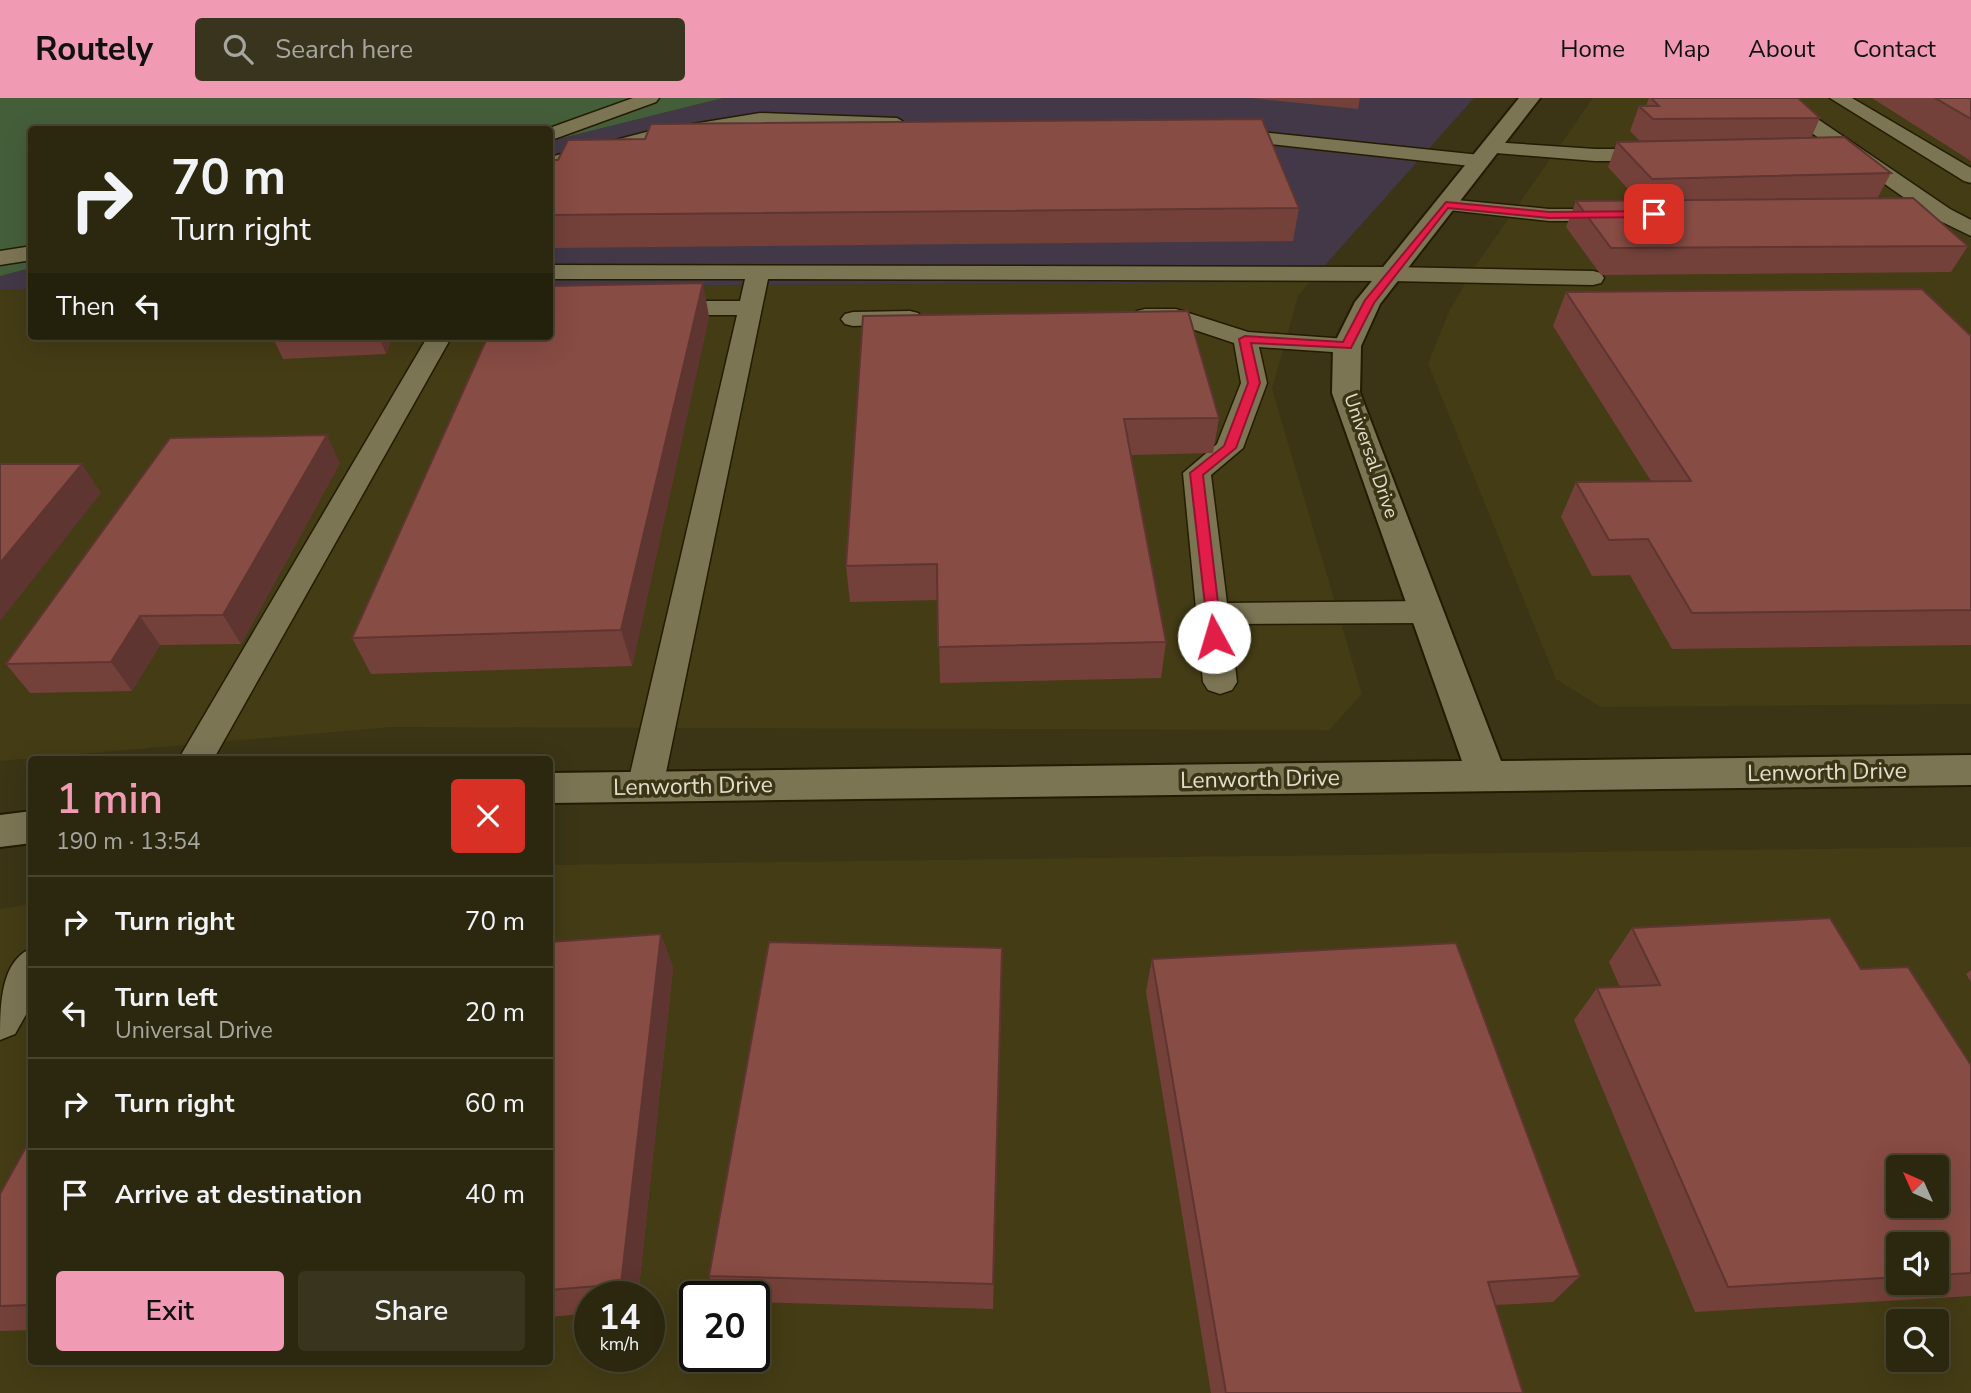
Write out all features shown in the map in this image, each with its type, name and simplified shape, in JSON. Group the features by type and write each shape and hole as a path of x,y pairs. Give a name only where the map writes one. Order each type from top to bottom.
{"street":[{"name":"Universal Drive","path":"1487,776 1346,393 1347,346 1368,302 1530,98"},
{"name":"Lenworth Drive","path":"553,788 1971,770"},
{"path":"0,831 28,828"}],"lane":[{"path":"553,133 650,98"},
{"path":"1739,98 1793,111 1942,214 1971,229"},
{"path":"1839,98 1971,177"},
{"path":"553,162 650,137 760,119 909,124"},
{"path":"1209,134 1486,154 1677,155"},
{"path":"1815,155 1856,155"},
{"path":"1446,205 1549,215 1644,214"},
{"path":"1861,214 1942,214"},
{"path":"0,258 28,254"},
{"path":"553,272 1391,274 1592,278"},
{"path":"645,787 758,272"},
{"path":"643,308 750,308"},
{"path":"1122,316 1176,316 1245,339 1347,346"},
{"path":"853,319 934,318"},
{"path":"1220,682 1197,473 1229,448 1254,383 1245,339"},
{"path":"197,756 438,340"},
{"path":"1212,614 1427,612"},
{"path":"3,1012 28,971"}],"shaded area":[{"path":"723,98 1474,98 1310,282 553,286 553,140"},
{"path":"1593,98 1971,98 1971,704 1601,707 1556,679 1428,363 1450,310 1474,268"},
{"path":"28,269 28,289 0,289 0,276"},
{"path":"1310,282 1298,296 1272,389 1362,694 1329,730 391,727 58,756 28,756 28,759 0,761 0,289 28,289 28,340 553,340 553,286"},
{"path":"1971,847 1971,1393 0,1393 0,909 28,904 28,1365 553,1365 553,865"}],"green space":[{"path":"0,98 723,98 553,140 553,126 28,126 28,269 0,276"}],"building":[{"path":"1651,98 1798,98 1820,118 1653,119 1639,106 1659,106"},
{"path":"1935,98 1971,98 1971,119"},
{"path":"1262,119 1299,208 553,215 553,160 558,160 568,140 645,139 651,124"},
{"path":"1844,137 1891,173 1652,179 1617,142"},
{"path":"1913,198 1968,246 1611,248 1576,201"},
{"path":"703,283 621,630 352,638 486,340 553,340 553,286"},
{"path":"1922,289 1971,336 1971,610 1692,613 1648,539 1609,540 1576,482 1691,481 1566,292"},
{"path":"1188,311 1219,418 1124,419 1166,642 938,647 937,564 846,566 863,316"},
{"path":"327,435 223,615 140,616 111,662 6,664 170,438"},
{"path":"0,464 82,464 0,563"},
{"path":"1830,918 1861,969 1908,967 1971,1065 1971,1273 1949,1274 1949,1232 1886,1232 1886,1278 1728,1287 1597,988 1660,985 1632,928"},
{"path":"661,934 621,1281 574,1281 574,1288 553,1290 553,942"},
{"path":"769,942 1002,948 993,1284 709,1276"},
{"path":"1456,943 1580,1276 1488,1282 1523,1393 1226,1393 1152,959"},
{"path":"28,1143 28,1305 0,1306 0,1194"}],"route":[{"path":"1214,637 1197,473 1229,448 1254,383 1245,339 1347,346 1368,302 1446,205 1549,215 1654,214"}]}
